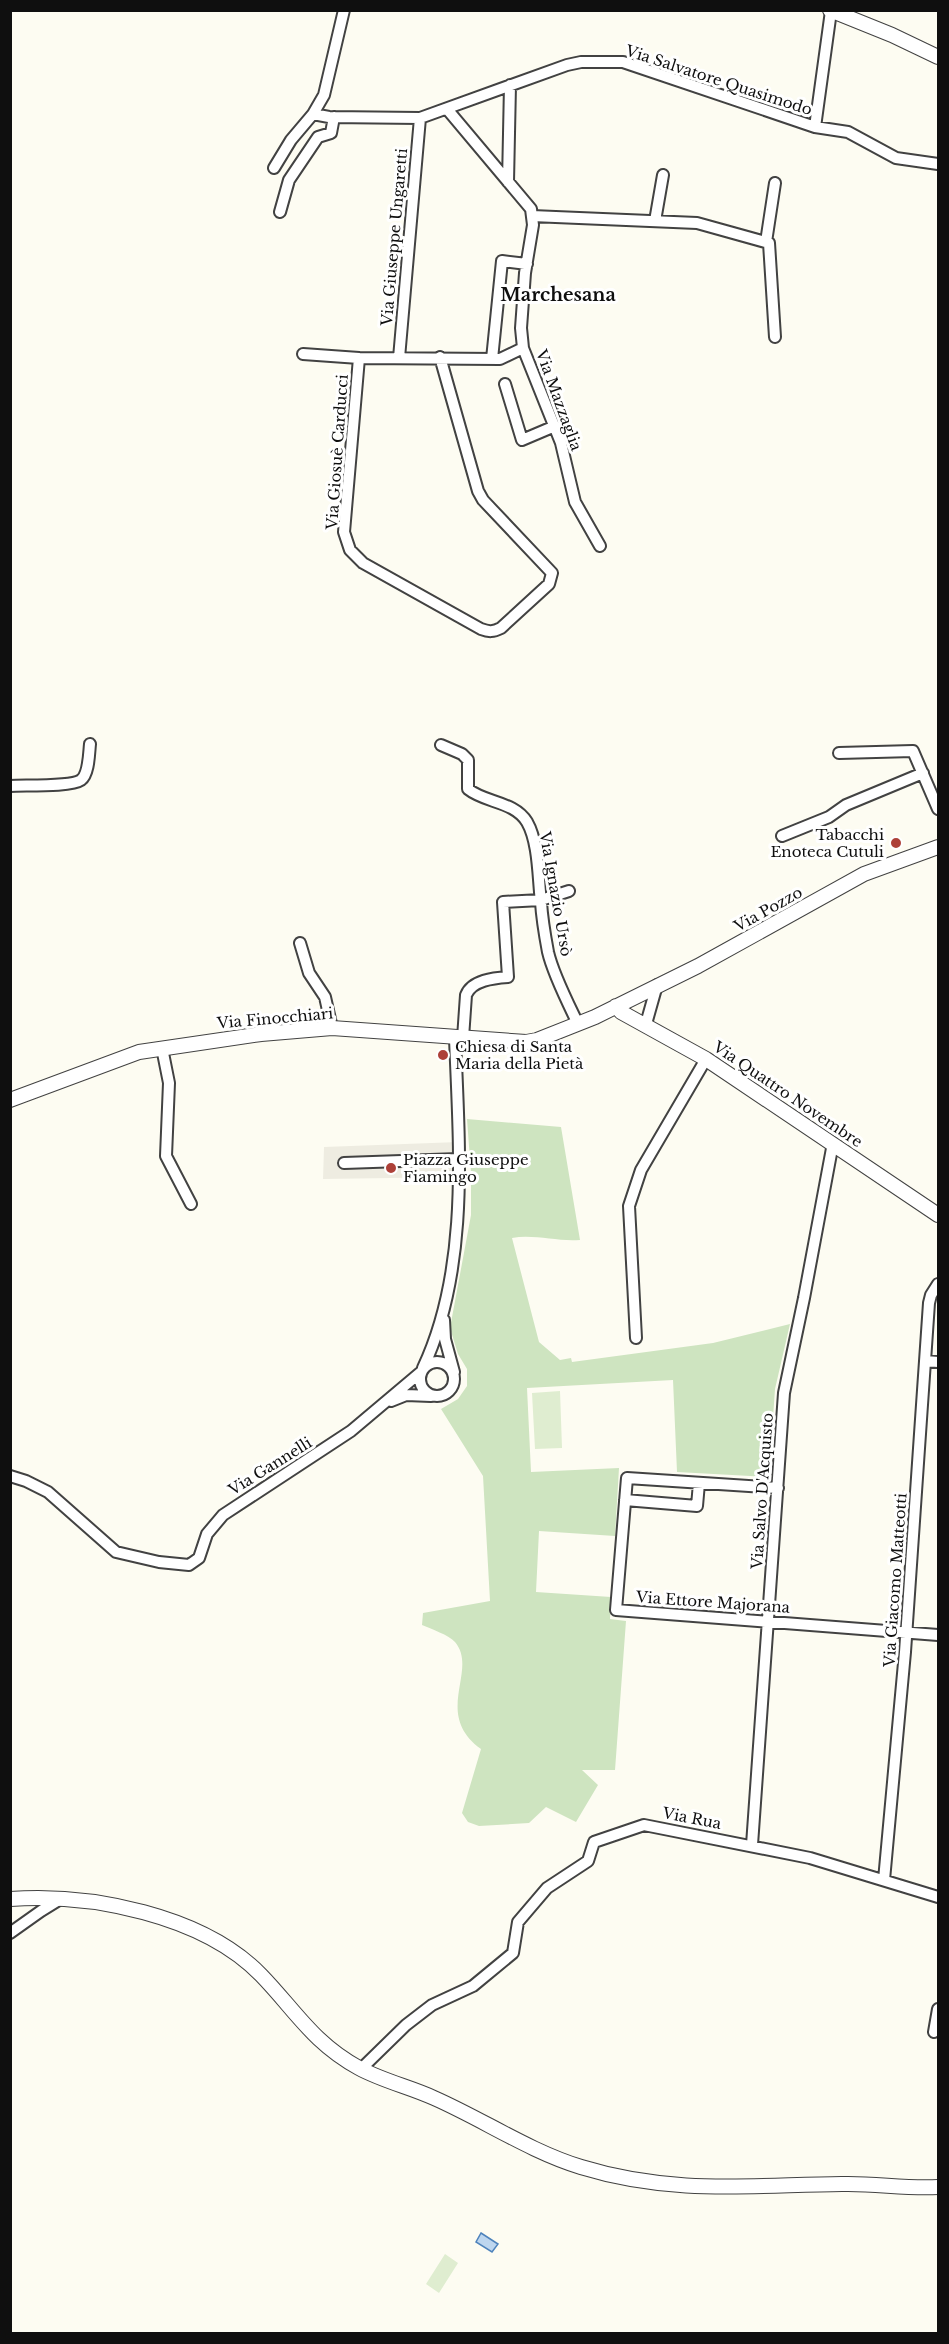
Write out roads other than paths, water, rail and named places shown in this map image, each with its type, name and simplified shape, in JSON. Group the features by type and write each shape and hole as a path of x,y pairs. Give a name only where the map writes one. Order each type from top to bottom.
{"street":[{"path":"274,168 291,140 313,114 327,85 344,10"},
{"path":"815,127 830,11 892,35 939,57"},
{"name":"Via Salvatore Quasimodo","path":"313,114 334,117 420,118 581,62 623,62 815,127 848,132 896,158 939,164"},
{"path":"508,182 510,85"},
{"path":"447,109 531,208 532,216 697,223 769,243 775,337"},
{"path":"280,212 289,180 318,137 331,133 334,117"},
{"name":"Via Giuseppe Ungaretti","path":"399,358 420,118"},
{"path":"655,221 663,175"},
{"path":"766,242 774,183"},
{"name":"Via Mazzaglia","path":"532,216 521,328 523,348 555,426 572,483 574,502 600,546"},
{"path":"492,359 502,261 527,264"},
{"path":"303,354 359,358 500,359 523,348"},
{"name":"Via Giosuè Carducci","path":"359,358 344,532 346,542 350,550 363,563 481,629 488,632 494,631 501,628 549,584 552,573 483,500 478,491 440,357"},
{"path":"506,384 522,440 555,426"},
{"path":"10,786 71,783 81,780 90,744"},
{"name":"Via Ignazio Ursò","path":"441,745 462,754 468,760 468,789 473,794 510,807 526,821 538,861 540,900 549,955 578,1024"},
{"path":"839,753 913,751 939,809"},
{"path":"782,836 829,816 846,805 923,773"},
{"name":"Via Pozzo","path":"616,1006 698,966 864,874 939,847"},
{"path":"540,900 569,891"},
{"name":"Via Gannelli","path":"10,1476 26,1480 48,1492 116,1552 159,1562 189,1565 200,1558 207,1534 223,1515 329,1447 378,1409 422,1370 434,1343 446,1298 458,1226 459,1038 466,995 468,990 490,978 508,977 502,902 540,900"},
{"path":"300,943 309,973 325,997 332,1028"},
{"path":"646,1024 657,985"},
{"name":"Via Finocchiari","path":"10,1100 67,1080 124,1056 162,1048 261,1034 332,1028 526,1042 578,1024 616,1006"},
{"name":"Via Quattro Novembre","path":"616,1006 621,1012 706,1059 939,1215"},
{"path":"162,1048 169,1098 166,1156 191,1204"},
{"path":"636,1338 629,1206 634,1186 641,1170 706,1059"},
{"name":"Via Salvo D'Acquisto","path":"752,1845 784,1393 833,1143"},
{"path":"344,1163 459,1159"},
{"name":"Via Giacomo Matteotti","path":"884,1880 907,1632 929,1303 939,1284"},
{"name":"Via Gannelli","path":"446,1298 444,1330 455,1377"},
{"path":"925,1361 939,1362"},
{"path":"442,1362 448,1365 455,1377 454,1384 446,1395 432,1396 420,1384 422,1370 429,1364 442,1362"},
{"name":"Via Gannelli","path":"378,1409 406,1395 432,1396"},
{"name":"Via Ettore Majorana","path":"699,1483 627,1478 616,1610 939,1635"},
{"path":"625,1500 698,1506 699,1483 778,1488"},
{"name":"Via Rua","path":"361,2069 406,2025 432,2005 473,1986 513,1953 518,1922 547,1888 588,1861 594,1842 644,1825 810,1858 939,1897"},
{"path":"10,1933 63,1898"},
{"path":"10,1899 63,1898 98,1902 148,1913 216,1942 238,1955 260,1974 318,2041 361,2069 436,2099 543,2153 581,2167 651,2183 693,2187 847,2184 939,2187"},
{"path":"934,2032 939,2009"},
{"path":"916,2188 939,2195"}],"water":[{"path":"481,2233 498,2244 492,2252 476,2242"}],"place":[{"name":"Tabacchi Enoteca Cutuli","path":"896,843"},
{"name":"Chiesa di Santa Maria della Pietà","path":"443,1055"},
{"name":"Piazza Giuseppe Fiamingo","path":"391,1168"}],"district":[{"name":"Marchesana","path":"558,295"}]}
